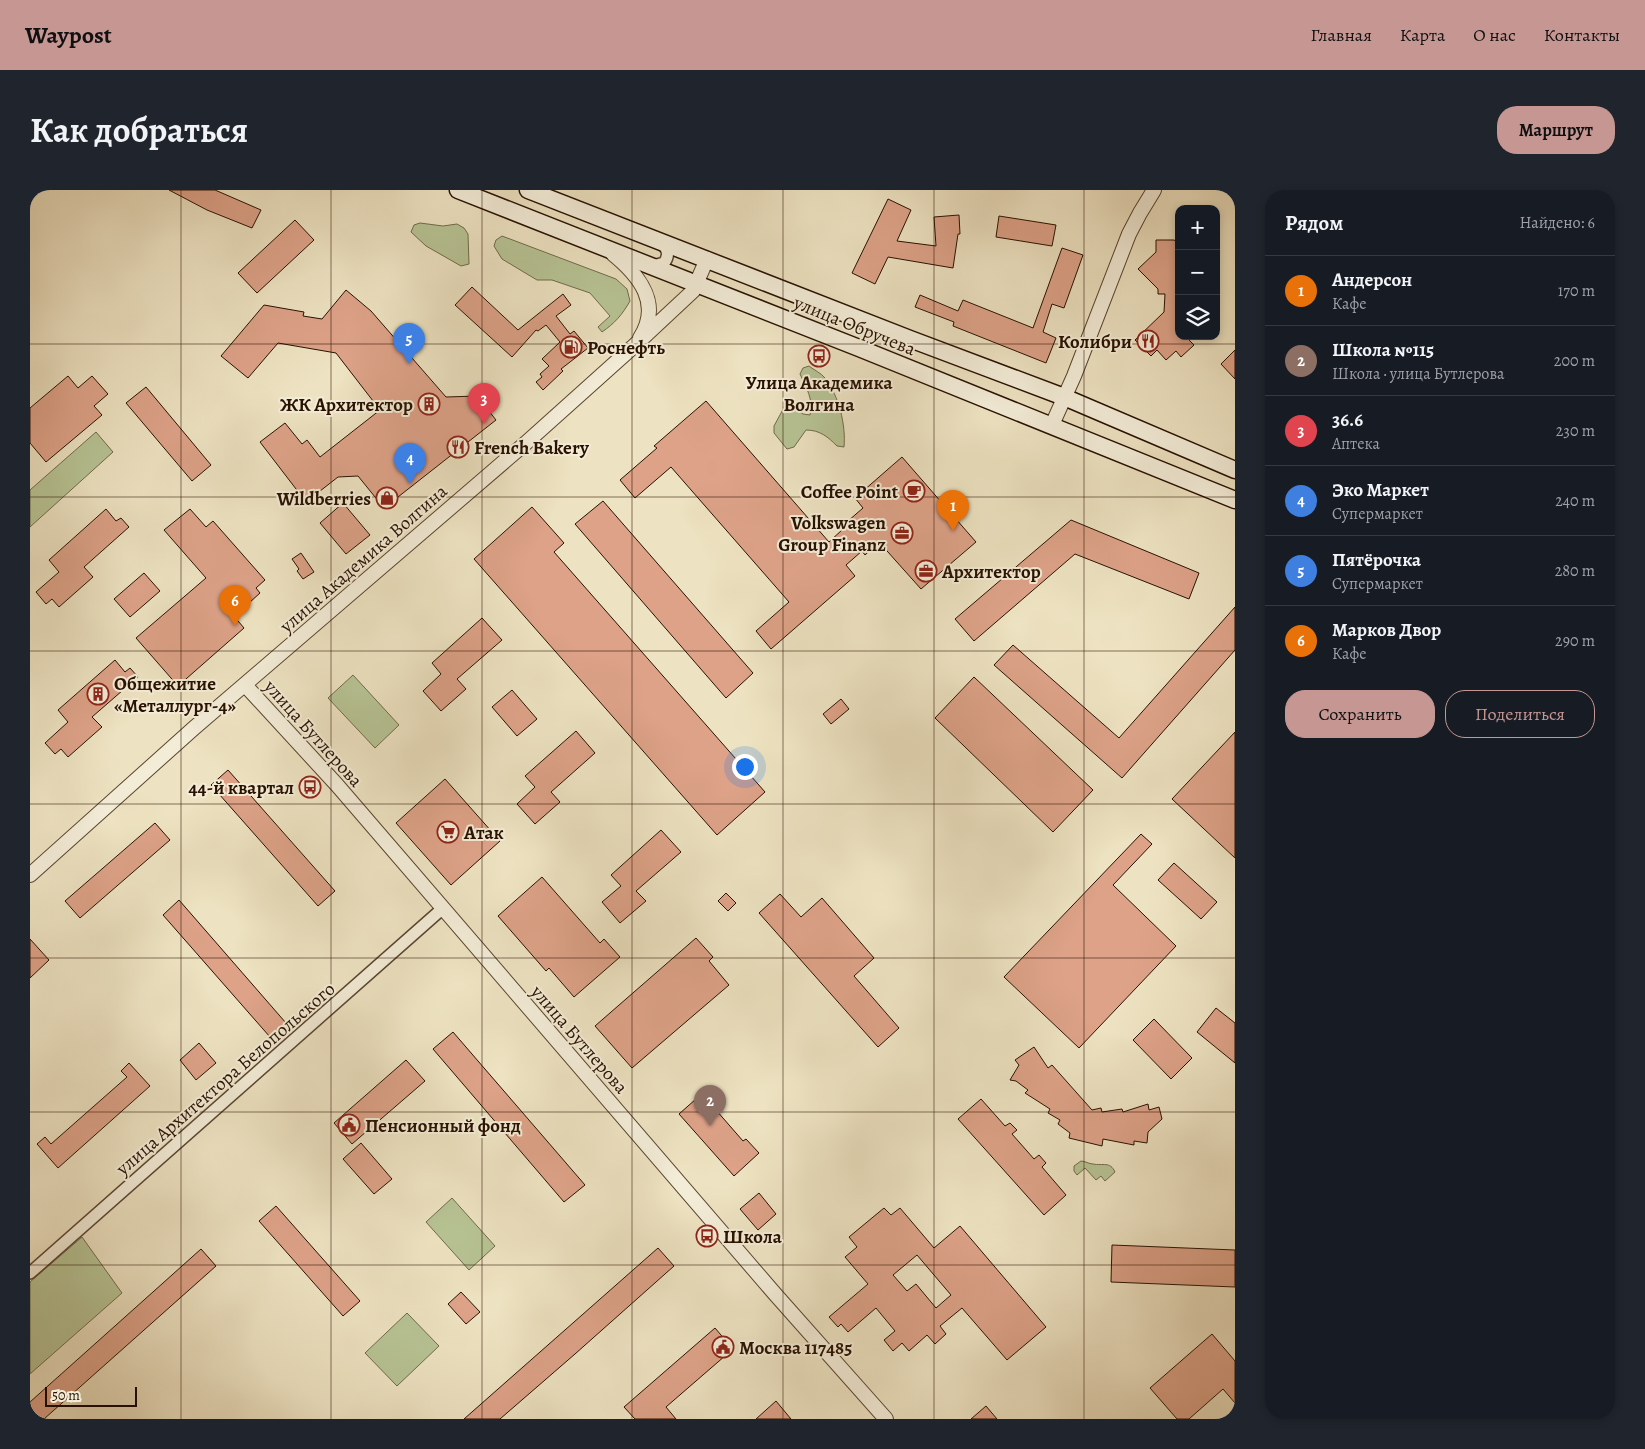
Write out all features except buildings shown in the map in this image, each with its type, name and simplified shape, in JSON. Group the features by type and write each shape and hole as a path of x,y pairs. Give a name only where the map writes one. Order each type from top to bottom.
{"main road":[{"name":"улица Обручева","path":"458,190 1052,425 1235,500"},
{"name":"улица Обручева","path":"528,190 1064,397 1235,470"}],"street":[{"path":"1052,425 1129,234 1154,190"},
{"path":"653,266 664,264 668,257 667,250 660,242"},
{"path":"605,248 636,274 643,284 647,295 647,323 635,346"},
{"name":"улица Академика Волгина","path":"30,875 245,685 516,452 635,346 685,300 698,284 707,259"},
{"name":"улица Бутлерова","path":"245,685 337,785 775,1294 886,1419"},
{"name":"улица Архитектора Белопольского","path":"30,1273 442,909"}],"green space":[{"path":"420,223 443,226 457,224 464,228 468,234 469,264 461,266 426,246 411,232 414,225"},
{"path":"502,236 616,279 627,289 630,301 618,318 602,332 598,327 610,316 590,293 552,280 537,280 502,259 494,246 496,240"},
{"path":"809,366 823,376 830,385 838,402 843,420 844,447 837,446 820,433 806,430 794,447 787,449 774,433 774,426 787,402 803,414 810,415 810,399 800,374 803,368"},
{"path":"96,432 113,452 30,527 30,490"},
{"path":"353,675 399,725 375,748 328,698"},
{"path":"1081,1161 1108,1165 1115,1172 1105,1181 1101,1176 1096,1180 1085,1168 1077,1175 1074,1171 1074,1166"},
{"path":"452,1198 495,1246 469,1270 426,1222"},
{"path":"82,1237 122,1293 30,1374 30,1282"},
{"path":"407,1313 439,1346 397,1386 365,1353"}],"place":[{"name":"Колибри","path":"1148,341"},
{"name":"Роснефть","path":"571,347"},
{"name":"Улица Академика Волгина","path":"819,356"},
{"name":"Пятёрочка","path":"409,364"},
{"name":"ЖК Архитектор","path":"429,404"},
{"name":"36.6","path":"484,424"},
{"name":"French Bakery","path":"458,447"},
{"name":"Эко Маркет","path":"410,484"},
{"name":"Coffee Point","path":"914,491"},
{"name":"Wildberries","path":"387,498"},
{"name":"Андерсон","path":"953,531"},
{"name":"Volkswagen Group Finanz","path":"902,533"},
{"name":"Архитектор","path":"926,571"},
{"name":"Марков Двор","path":"235,626"},
{"name":"Общежитие «Металлург-4»","path":"98,694"},
{"name":"44-й квартал","path":"310,787"},
{"name":"Атак","path":"448,832"},
{"name":"Пенсионный фонд","path":"349,1125"},
{"name":"Школа №115","path":"710,1126"},
{"name":"Школа","path":"707,1236"},
{"name":"Москва 117485","path":"723,1347"}]}
